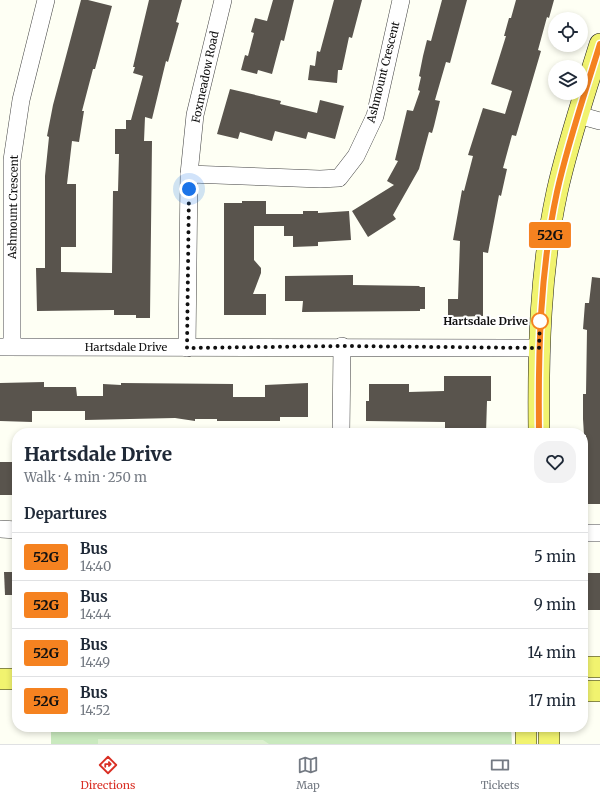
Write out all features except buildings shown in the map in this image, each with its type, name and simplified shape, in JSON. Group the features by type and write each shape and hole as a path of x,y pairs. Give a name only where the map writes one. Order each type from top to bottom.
{"main road":[{"path":"539,428 539,348 544,279 554,209 565,161 600,44"},
{"path":"588,667 600,667"},
{"path":"0,679 12,679"},
{"path":"588,691 600,691"},
{"path":"526,732 526,744"},
{"path":"549,744 550,732"}],"street":[{"name":"Ashmount Crescent","path":"6,346 6,160 46,0"},
{"name":"Foxmeadow Road","path":"187,348 189,174 195,115 223,0"},
{"name":"Ashmount Crescent","path":"189,174 320,179 339,178 356,156 375,116 401,0"},
{"path":"578,115 600,121"},
{"name":"Hartsdale Drive","path":"6,346 187,348 342,346 539,348"},
{"path":"341,428 342,346"},
{"path":"0,529 12,530"},
{"path":"588,533 600,533"}],"green space":[{"path":"51,732 511,732 512,744 51,744"},
{"path":"98,739 263,740 269,744 98,744"}],"bus line":[{"name":"52G","path":"539,428 539,348 541,312 544,276 554,209 570,140 600,44"}],"place":[{"name":"Hartsdale Drive","path":"540,321"}],"route":[{"path":"189,189 187,348 342,346 539,348 540,321"}]}
